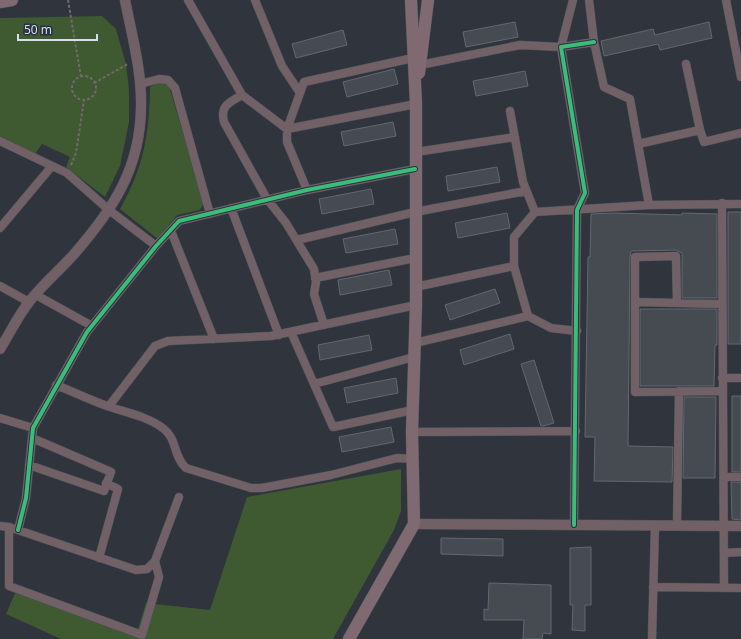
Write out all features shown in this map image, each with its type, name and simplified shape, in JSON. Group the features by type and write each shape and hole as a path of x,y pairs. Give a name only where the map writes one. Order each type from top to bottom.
{"main road":[{"path":"0,2 12,0"},
{"path":"349,639 414,524 412,432 416,305 416,61 411,0"},
{"path":"416,61 428,0"}],"street":[{"path":"0,349 33,298 75,254 109,210 130,173 138,142 141,108 137,59 125,0"},
{"path":"188,0 242,95 287,130 416,104"},
{"path":"255,0 282,66 300,93"},
{"path":"573,0 561,47 585,193 577,210 574,525"},
{"path":"589,0 594,42 604,87 630,99 649,205"},
{"path":"726,0 741,77"},
{"path":"307,190 291,155 287,142 287,130 304,82 416,61 520,45 561,47 594,42"},
{"path":"686,64 704,142 741,133"},
{"path":"140,84 159,79 168,80 175,88 210,214"},
{"path":"242,95 225,104 223,110 224,122 267,199 297,240 314,269 314,294 324,325"},
{"path":"510,111 523,182 536,212"},
{"path":"638,144 700,130"},
{"path":"416,152 515,137"},
{"path":"0,141 67,173 109,210 156,246"},
{"path":"0,228 52,166"},
{"path":"18,530 26,498 33,428 56,385 92,326 156,246 179,221 307,190 416,169"},
{"path":"297,240 415,212 526,191"},
{"path":"722,204 722,391 725,526 724,588"},
{"path":"528,316 514,266 514,237 536,212 649,205 741,204"},
{"path":"231,208 279,334"},
{"path":"170,231 214,339"},
{"path":"677,303 676,256 635,256 635,392 722,391"},
{"path":"315,278 415,258"},
{"path":"415,287 514,266"},
{"path":"0,286 33,298 92,326"},
{"path":"635,302 722,304"},
{"path":"108,406 155,346 168,340 214,339 279,334 416,305"},
{"path":"415,343 528,316 551,328 577,331"},
{"path":"291,332 333,427 413,410"},
{"path":"314,384 414,357"},
{"path":"722,378 741,378"},
{"path":"56,385 108,406 152,421 165,430 173,440 180,462 186,468 251,488 262,488 331,475 397,458 413,459"},
{"path":"677,526 679,392"},
{"path":"0,418 33,428"},
{"path":"412,432 576,431"},
{"path":"29,465 104,491 110,472 32,438"},
{"path":"724,477 741,477"},
{"path":"99,558 118,489 106,483"},
{"path":"0,526 9,527 136,570 147,569 155,561 179,497"},
{"path":"414,524 741,526"},
{"path":"652,639 655,525"},
{"path":"9,527 9,586 142,635 158,577 155,561"},
{"path":"724,552 741,552"},
{"path":"654,587 741,588"}],"path":[{"path":"68,0 81,77"},
{"path":"94,83 137,59"},
{"path":"81,77 88,78 94,83 94,94 84,100 77,98 72,88 75,82 81,77"},
{"path":"67,173 76,153 84,100"}],"green space":[{"path":"102,16 116,29 126,64 129,90 129,122 120,166 105,197 66,167 70,157 42,144 35,154 0,140 0,18"},
{"path":"161,80 168,83 204,202 200,210 177,215 158,239 120,209 135,179 144,150 148,121 150,87"},
{"path":"401,469 401,511 394,530 333,639 61,639 6,614 15,593 136,635 146,603 210,610 247,497"}],"building":[{"path":"515,22 518,37 466,47 463,32"},
{"path":"709,22 712,38 660,50 658,44 604,56 601,41 653,29 655,35"},
{"path":"343,30 347,45 296,58 292,44"},
{"path":"394,69 398,84 347,97 343,82"},
{"path":"525,71 528,86 476,96 473,81"},
{"path":"393,122 396,136 344,146 341,132"},
{"path":"497,167 500,182 448,191 446,176"},
{"path":"371,189 374,204 322,214 319,199"},
{"path":"728,212 741,212 741,344 728,344"},
{"path":"507,213 510,228 458,238 455,223"},
{"path":"614,213 682,215 682,213 717,214 717,298 682,298 682,253 676,250 631,251 628,446 673,447 672,482 594,481 595,437 585,437 588,257 590,257 591,214"},
{"path":"395,229 398,244 346,253 343,239"},
{"path":"389,270 392,285 340,295 338,280"},
{"path":"495,289 500,303 450,320 445,305"},
{"path":"640,309 717,309 717,345 715,345 714,386 640,386"},
{"path":"510,334 514,349 464,365 460,350"},
{"path":"369,335 372,350 320,360 318,345"},
{"path":"534,360 554,423 543,426 541,426 521,364"},
{"path":"396,378 398,393 347,403 344,388"},
{"path":"732,396 741,396 741,472 732,472"},
{"path":"684,397 716,397 715,478 683,478"},
{"path":"391,427 394,442 342,452 339,437"},
{"path":"731,482 741,482 741,520 732,519"},
{"path":"441,538 503,539 503,556 441,554"},
{"path":"591,547 591,605 585,605 585,631 572,630 573,605 570,605 570,548"},
{"path":"489,583 551,585 551,634 543,633 542,639 523,639 524,620 484,620 484,609 488,610"}],"cycle path":[{"path":"574,525 577,210 585,193 561,47 594,42"},
{"path":"18,530 26,498 33,428 87,332 156,246 179,221 307,190 415,169"}]}
